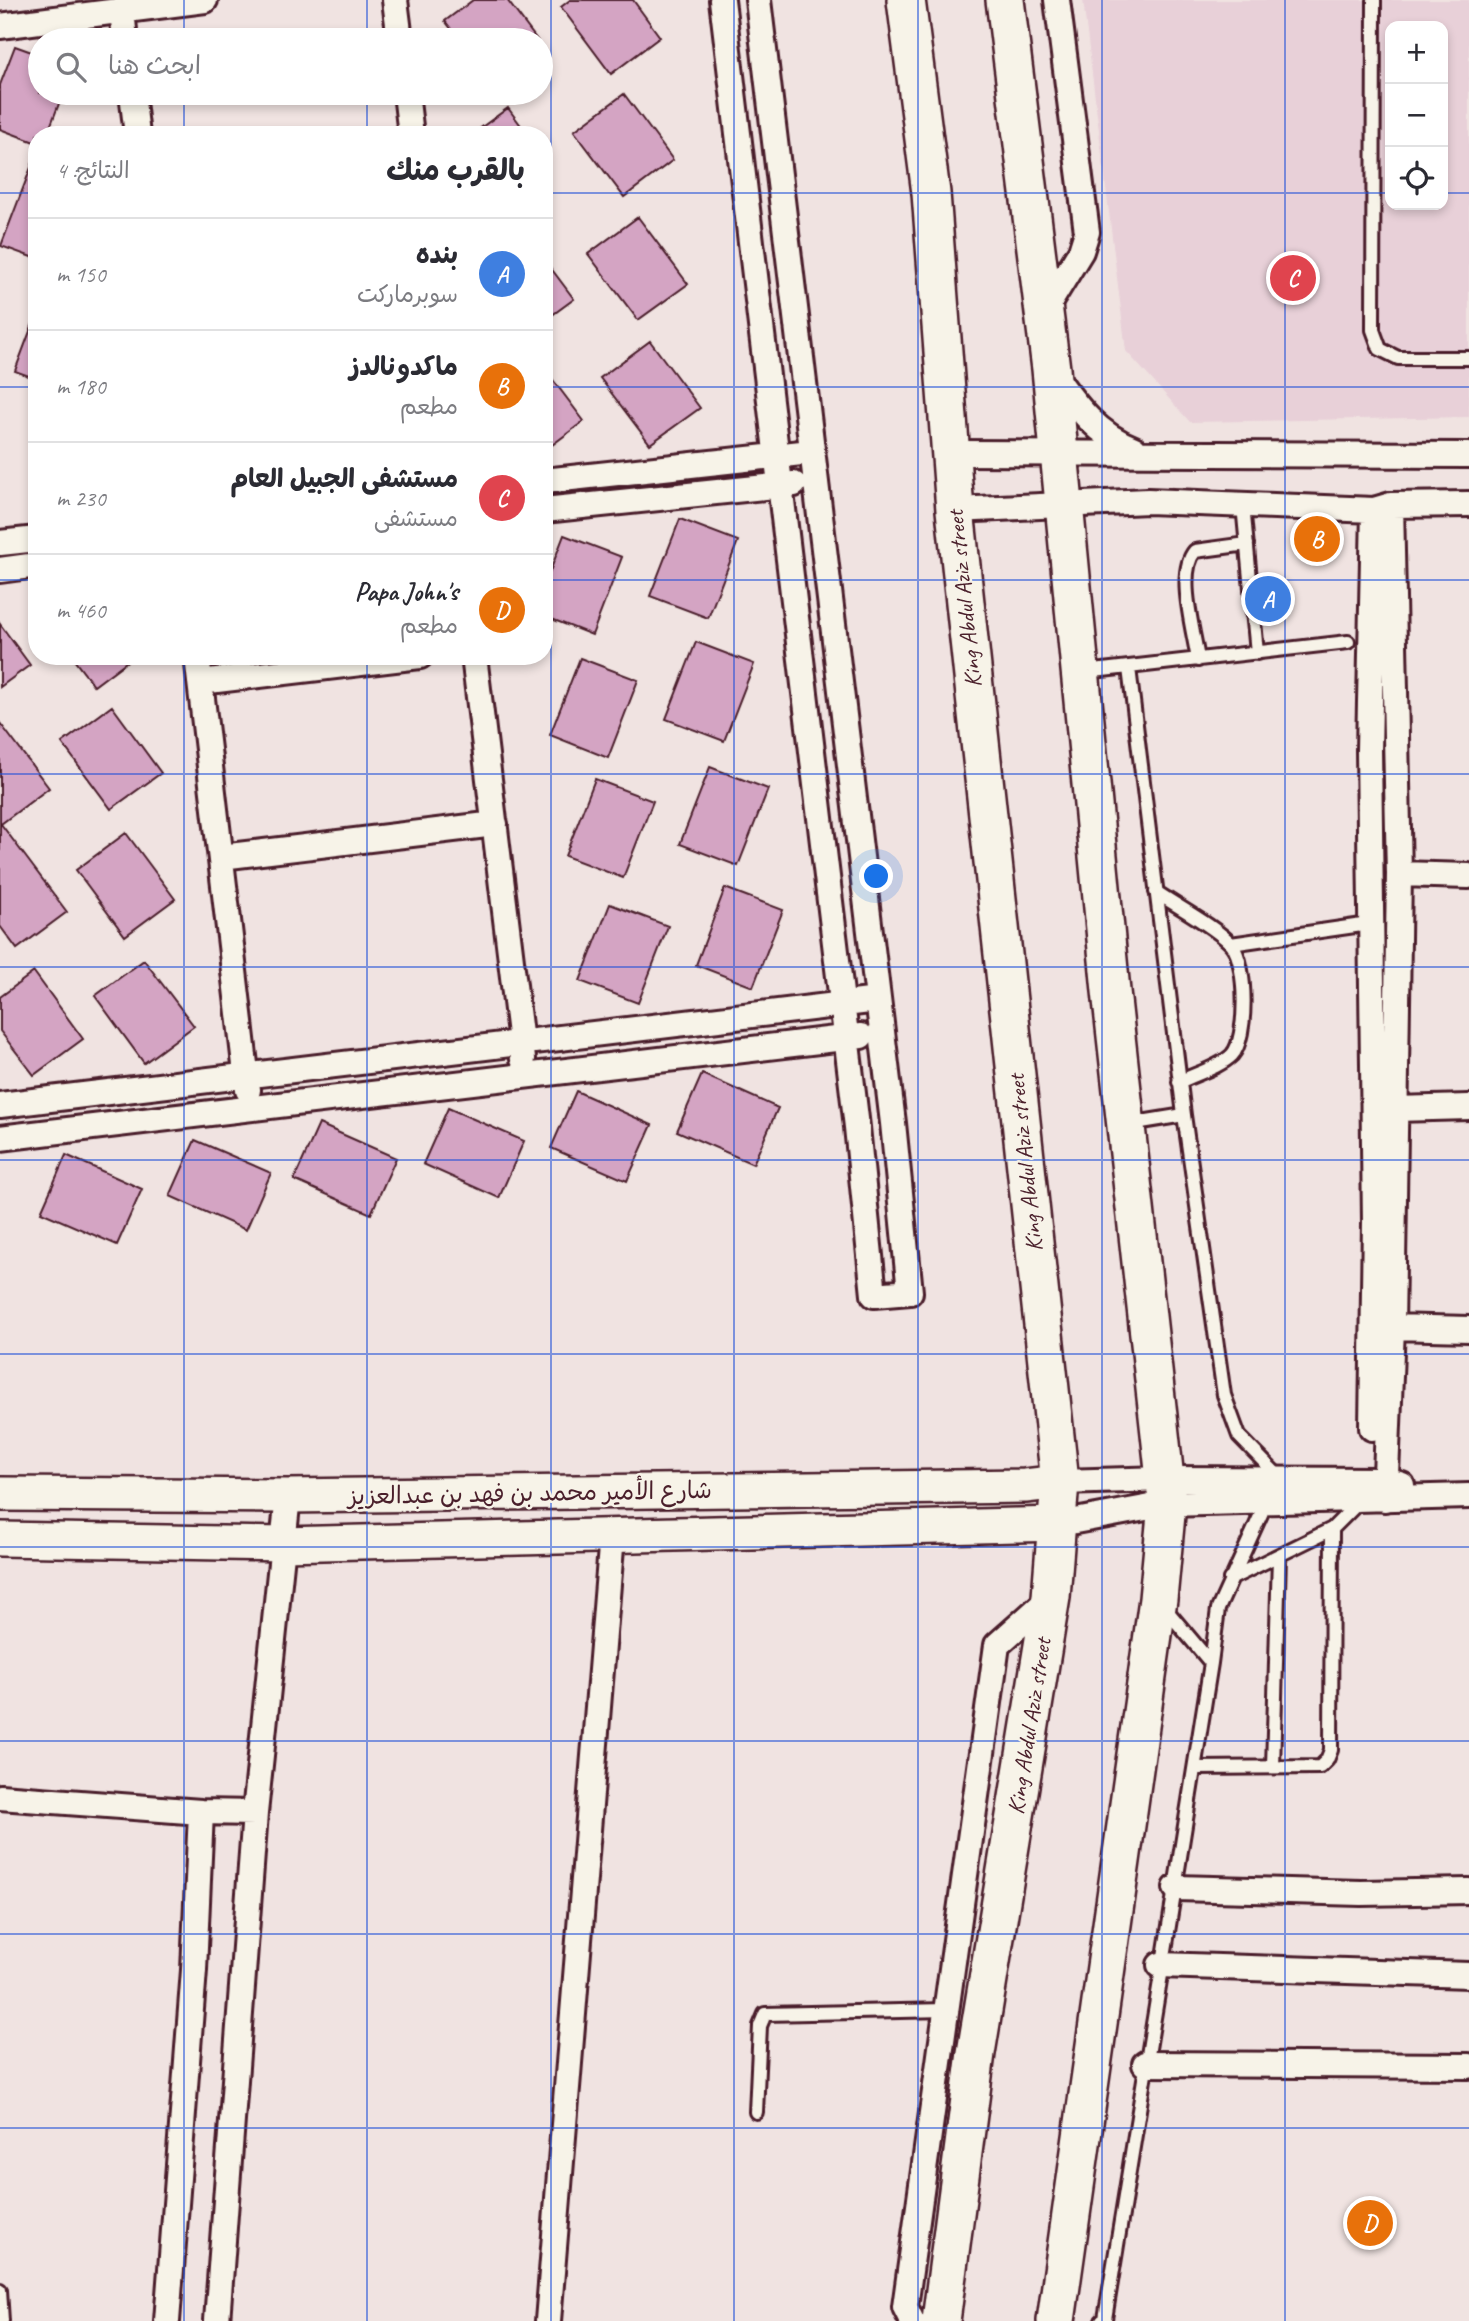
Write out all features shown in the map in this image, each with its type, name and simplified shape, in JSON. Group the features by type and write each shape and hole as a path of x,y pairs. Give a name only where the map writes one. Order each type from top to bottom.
{"main road":[{"name":"King Abdul Aziz street","path":"906,0 931,193 955,510 1060,1482 1059,1524 1051,1597 976,2053 941,2321"},
{"path":"1006,0 1051,369 1126,1124 1166,1491 1157,1599 1056,2321"},
{"name":"شارع الأمير محمد بن فهد بن عبدالعزيز","path":"0,1494 288,1496 1026,1486 1060,1482"},
{"name":"شارع الأمير محمد بن فهد بن عبدالعزيز","path":"0,1539 283,1544 1059,1524"}],"street":[{"path":"0,26 205,0"},
{"path":"395,0 398,28"},
{"path":"722,0 846,1037 874,1295 909,1292 882,1034 758,0"},
{"path":"1043,313 1068,275 1087,232 1057,0"},
{"path":"122,10 124,28"},
{"path":"133,105 135,126"},
{"path":"407,105 410,126"},
{"path":"1051,369 1090,422 1111,440 1145,454"},
{"path":"553,480 811,452"},
{"path":"952,453 1469,455"},
{"path":"553,509 815,482"},
{"path":"955,510 1148,501 1382,508 1469,504"},
{"path":"1375,1492 1392,1327 1399,874 1382,508"},
{"path":"1375,1492 1375,1222 1369,924 1382,508"},
{"path":"0,543 28,540"},
{"path":"0,570 28,566"},
{"path":"199,665 250,1108"},
{"path":"200,682 344,665"},
{"path":"475,665 525,1075"},
{"path":"221,857 495,824"},
{"path":"1399,874 1469,876"},
{"path":"0,1105 878,1000"},
{"path":"0,1138 882,1034"},
{"path":"1395,1109 1469,1107"},
{"path":"1392,1327 1469,1329"},
{"path":"1059,1524 1166,1491 1281,1479 1375,1492 1469,1496"},
{"path":"1060,1482 1267,1502 1375,1492"},
{"path":"217,2321 256,1813 288,1496"},
{"path":"548,2321 612,1535"},
{"path":"912,2321 905,2307 997,1644 1051,1597"},
{"path":"0,1797 201,1812 256,1813"},
{"path":"167,2321 194,1970 201,1812"},
{"path":"1176,1888 1361,1893 1469,1892"},
{"path":"1160,1965 1469,1975"},
{"path":"1145,2064 1469,2066"}],"lane":[{"path":"1374,0 1373,330 1380,349 1398,358 1469,358"},
{"path":"1243,505 1258,653"},
{"path":"1198,660 1185,577 1187,560 1195,551 1247,544"},
{"path":"1081,672 1348,642"},
{"path":"1129,668 1184,1115 1230,1417 1239,1436 1281,1479"},
{"path":"1156,892 1231,944 1241,972 1243,1033 1238,1048 1229,1058 1180,1082"},
{"path":"1231,944 1369,924"},
{"path":"1126,1124 1184,1115"},
{"path":"1230,1579 1332,1529 1375,1492"},
{"path":"1102,2321 1105,2319 1129,2174 1160,1965 1176,1888 1211,1663 1215,1621 1230,1579 1267,1502"},
{"path":"1195,1768 1320,1767 1328,1760 1331,1750 1332,1529"},
{"path":"1273,1767 1279,1557"},
{"path":"1157,1599 1211,1663"},
{"path":"756,2112 760,2026 765,2014 946,2010"},
{"path":"0,2290 2,2321"}],"shaded area":[{"path":"1083,0 1469,0 1469,417 1190,422 1126,351"}],"building":[{"path":"473,0 507,0 528,28 451,28 445,21"},
{"path":"570,0 633,0 660,37 611,74 561,7"},
{"path":"15,46 28,51 28,105 58,105 50,126 28,126 28,140 0,129 0,85"},
{"path":"624,94 673,160 624,197 574,131"},
{"path":"508,108 521,126 483,126"},
{"path":"28,175 28,256 1,246"},
{"path":"638,217 688,284 638,320 588,254"},
{"path":"553,271 574,299 553,314"},
{"path":"28,337 28,376 15,371"},
{"path":"650,341 700,408 650,444 600,378"},
{"path":"553,380 584,421 553,444"},
{"path":"680,519 738,541 708,618 650,596"},
{"path":"564,535 622,557 592,635 553,620 553,564"},
{"path":"0,624 30,665 0,687"},
{"path":"696,642 754,664 724,741 666,719"},
{"path":"580,658 638,680 608,758 550,735"},
{"path":"78,665 122,665 94,686"},
{"path":"112,706 161,773 111,809 62,743"},
{"path":"0,723 49,788 1,824 67,912 17,949 0,926"},
{"path":"710,767 768,789 738,866 680,844"},
{"path":"595,779 653,801 623,878 565,856"},
{"path":"126,833 175,899 125,936 76,870"},
{"path":"725,888 783,910 753,987 696,965"},
{"path":"610,904 668,926 638,1003 580,981"},
{"path":"144,960 194,1026 144,1063 95,996"},
{"path":"34,972 83,1039 34,1075 0,1031 0,997"},
{"path":"702,1074 778,1108 753,1164 677,1131"},
{"path":"576,1091 652,1125 627,1181 551,1148"},
{"path":"448,1108 524,1141 499,1198 423,1164"},
{"path":"319,1124 396,1158 371,1214 294,1180"},
{"path":"195,1140 271,1173 246,1230 170,1196"},
{"path":"66,1155 142,1189 117,1245 41,1212"}],"place":[{"name":"مستشفى الجبيل العام","path":"1293,278"},
{"name":"ماكدونالدز","path":"1317,539"},
{"name":"بنده","path":"1268,599"},
{"name":"Papa John's","path":"1370,2223"}]}
